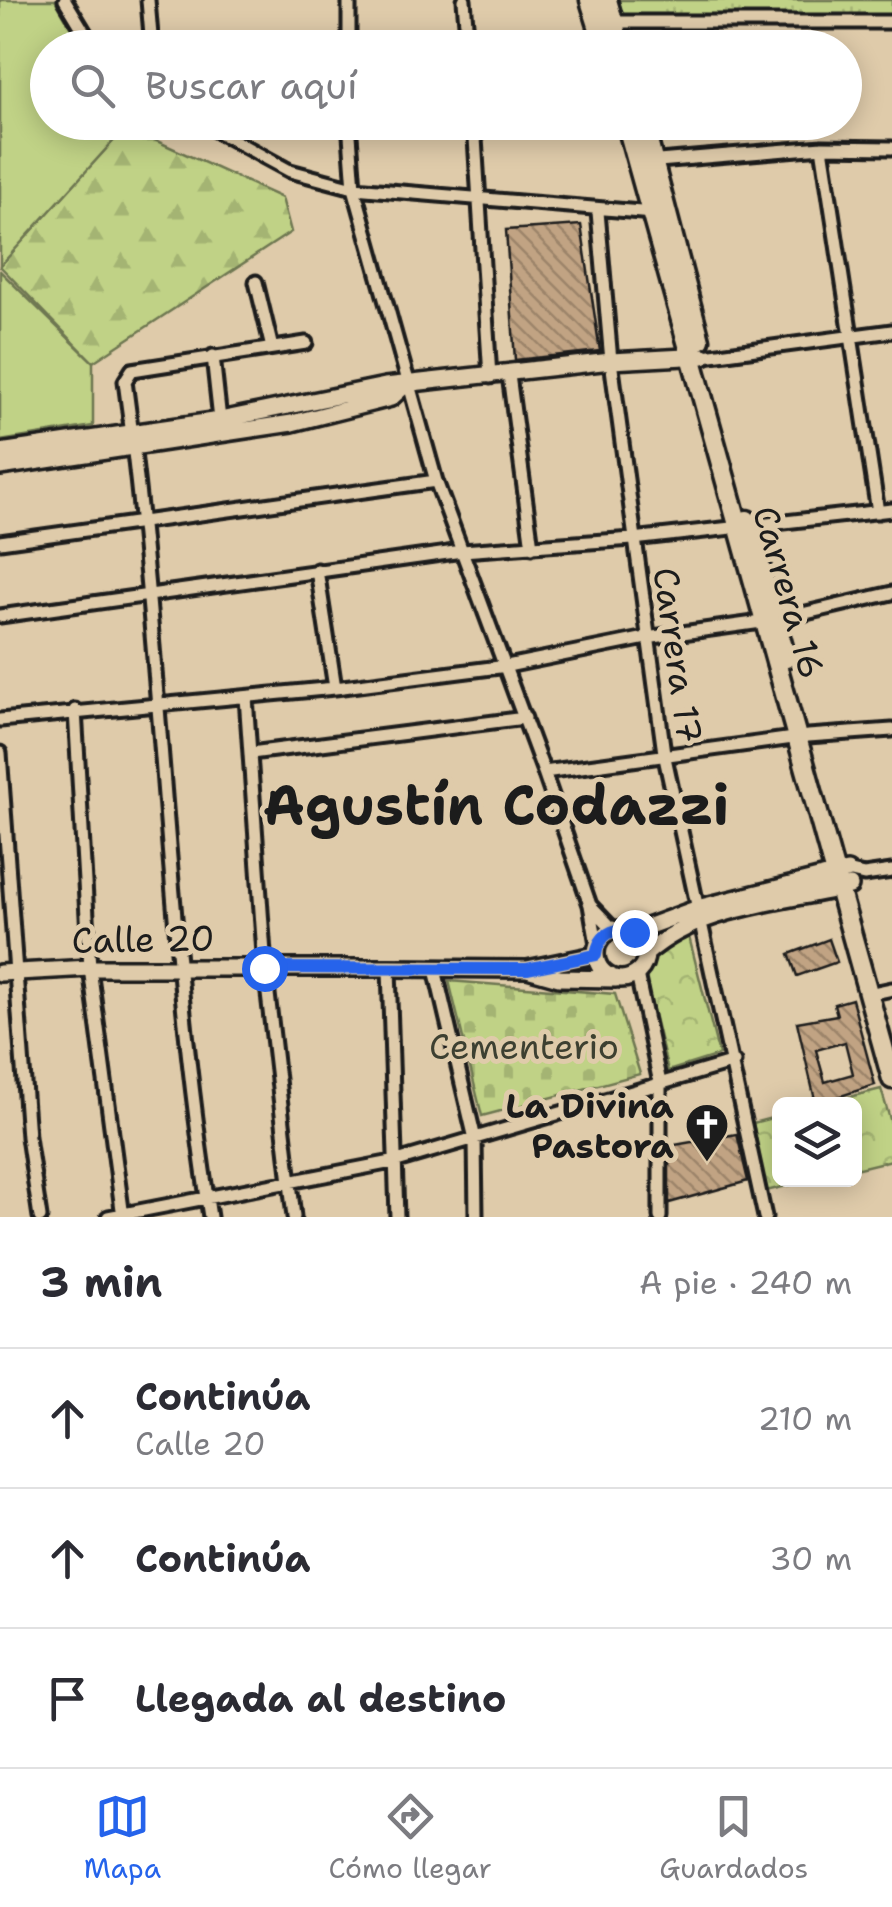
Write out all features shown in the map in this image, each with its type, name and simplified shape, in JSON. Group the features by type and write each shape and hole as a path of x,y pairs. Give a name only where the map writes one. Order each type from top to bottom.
{"main road":[{"path":"590,0 611,30"},
{"path":"606,30 607,0"},
{"name":"Carrera 16","path":"635,140 646,162"},
{"name":"Carrera 16","path":"644,140 646,162 769,621 885,990 892,1045"},
{"name":"Carrera 16","path":"848,879 892,1080"}],"street":[{"path":"65,0 83,30"},
{"path":"148,0 150,30"},
{"path":"349,0 349,30"},
{"path":"464,0 466,30"},
{"path":"606,21 892,22"},
{"path":"234,140 290,170 354,188 598,212 660,213"},
{"path":"350,140 354,188 407,387 436,482 507,666 590,906 598,966 616,979 637,974"},
{"path":"475,140 490,377"},
{"path":"646,162 822,147 892,148"},
{"path":"0,616 462,551 634,539 885,511 822,147"},
{"name":"Carrera 17","path":"598,212 611,361 664,754 702,913 765,1217"},
{"path":"256,282 272,348"},
{"path":"0,467 384,386 407,387 611,361 698,356 892,330"},
{"path":"210,1217 178,967 143,524 127,373 306,343"},
{"path":"214,356 220,420"},
{"path":"509,375 532,547"},
{"path":"0,452 292,423 391,398 407,387"},
{"path":"0,542 436,482"},
{"path":"318,570 335,688"},
{"path":"0,720 75,710 246,698 507,666 646,638 769,621 892,593"},
{"path":"246,698 264,968 294,1217"},
{"path":"75,710 90,968 123,1216"},
{"path":"251,754 525,718"},
{"path":"544,772 664,754 892,730"},
{"path":"0,753 8,972 40,1217"},
{"path":"590,906 614,930 634,932 892,871"},
{"path":"660,1217 660,1083 637,974 646,954 702,913"},
{"path":"596,950 614,930"},
{"path":"634,932 646,954"},
{"name":"Calle 20","path":"8,972 178,967 527,969 596,950"},
{"path":"390,968 396,1217"},
{"name":"Calle 20","path":"527,969 560,978 616,979"},
{"path":"435,970 475,1139 476,1217"},
{"path":"108,1217 397,1161 734,1062"}],"green space":[{"path":"0,0 55,0 72,30 30,30 30,140 114,140 0,266"},
{"path":"613,0 892,0 892,15 618,16"},
{"path":"114,140 155,140 282,198 291,232 93,362 0,266"},
{"path":"0,271 93,362 93,426 0,441"},
{"path":"687,929 719,1055 668,1071 644,973 653,955"},
{"name":"Cementerio","path":"449,981 615,994 640,1074 482,1116"},
{"path":"881,1089 892,1126 892,1160 862,1167 862,1097 849,1097"},
{"path":"772,1118 772,1187 783,1187 766,1191 753,1123"}],"building":[{"path":"581,225 600,351 515,360 506,230"},
{"path":"829,939 837,962 797,976 789,954"},
{"path":"852,999 875,1085 838,1097 814,1097 797,1022 837,1015 834,1004","holes":["845,1042 853,1074 825,1082 816,1050"]},
{"name":"La Divina Pastora","path":"737,1134 748,1181 669,1203 669,1146"}],"place":[{"name":"La Divina Pastora","path":"707,1163"}],"district":[{"name":"Agustín Codazzi","path":"496,805"}],"route":[{"path":"264,968 527,969 560,959 596,955 597,944 604,935 614,930 634,932"}]}
